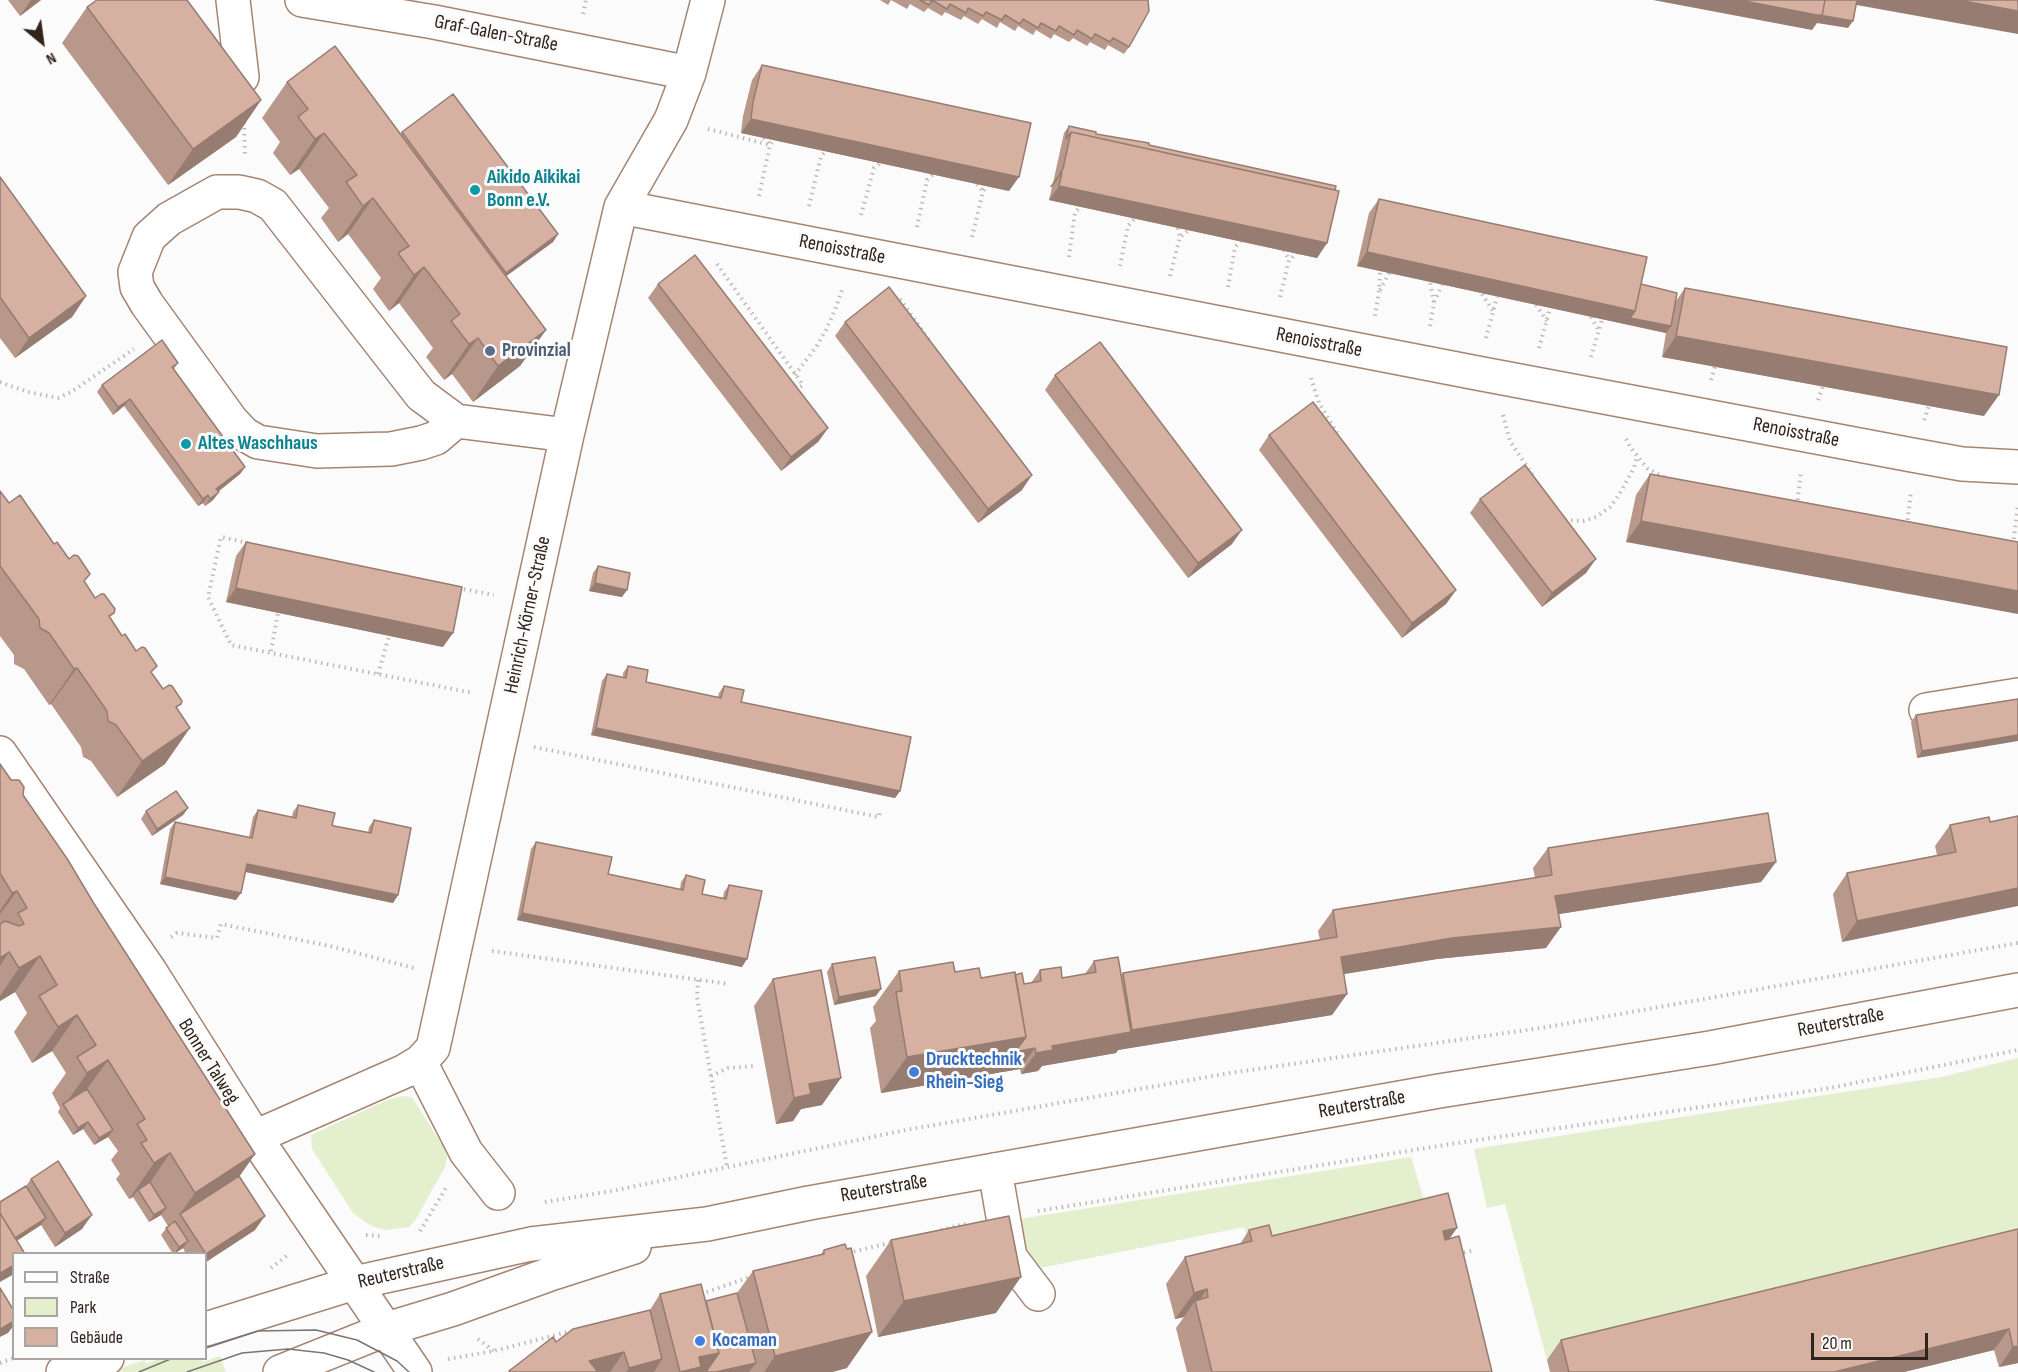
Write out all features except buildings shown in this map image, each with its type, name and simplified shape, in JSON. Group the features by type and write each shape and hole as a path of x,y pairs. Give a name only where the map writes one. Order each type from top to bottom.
{"street":[{"path":"233,0 242,77"},
{"name":"Graf-Galen-Straße","path":"302,0 434,22 689,73"},
{"name":"Heinrich-Körner-Straße","path":"420,1062 433,1048 567,435 621,207 671,120 689,73 708,0"},
{"path":"456,421 436,438 391,449 317,451 258,442 244,434 231,420 137,287 135,272 149,237 169,219 218,192 239,192 257,196 273,205 421,395 456,421 567,435"},
{"name":"Renoisstraße","path":"621,207 1490,376 1912,455 1962,464 2018,467"},
{"path":"1926,710 2018,695"},
{"name":"Bonner Talweg","path":"0,753 150,971 255,1137 413,1368"},
{"name":"Reuterstraße","path":"207,1329 354,1283 531,1244 707,1224 809,1203 1427,1093 1710,1047 2018,990"},
{"path":"255,1137 405,1071 420,1062 466,1152 498,1192"},
{"path":"995,1170 1010,1257 1038,1294"},
{"name":"Reuterstraße","path":"280,1372 387,1329 707,1224"},
{"path":"63,1372 104,1360"}],"path":[{"path":"242,77 246,193"},
{"path":"722,133 770,145"},
{"path":"763,138 770,145"},
{"path":"751,232 770,145 774,140"},
{"path":"817,149 821,156"},
{"path":"801,242 821,156 826,151"},
{"path":"869,160 874,168 861,253 933,346"},
{"path":"874,168 881,163"},
{"path":"924,172 927,180"},
{"path":"909,263 927,180 933,174"},
{"path":"977,184 983,191"},
{"path":"963,273 983,191 987,186"},
{"path":"1065,293 1075,212 1072,204"},
{"path":"1075,212 1081,207"},
{"path":"1113,302 1128,226 1125,216"},
{"path":"1128,226 1135,218"},
{"path":"687,220 802,385 794,392"},
{"path":"1162,312 1180,237 1178,228"},
{"path":"1180,237 1189,230"},
{"path":"1222,323 1234,246 1231,239"},
{"path":"1234,246 1240,241"},
{"path":"1284,250 1289,260 1285,336 1319,403 1345,445"},
{"path":"1289,260 1297,253"},
{"path":"1368,352 1380,291 1380,271"},
{"path":"1380,291 1389,273"},
{"path":"1430,283 1434,303"},
{"path":"1424,363 1434,303 1442,285"},
{"path":"1482,294 1493,312"},
{"path":"734,304 741,298"},
{"path":"1536,305 1547,321"},
{"path":"795,375 816,347 836,309"},
{"path":"1591,317 1599,331"},
{"path":"0,382 27,392 58,398 71,392 165,329"},
{"path":"920,342 927,337"},
{"path":"524,342 531,351 541,354"},
{"path":"1490,376 1510,441 1540,486"},
{"path":"1607,398 1630,447 1637,456 1648,469 1671,480"},
{"path":"1785,506 1797,508 1806,435"},
{"path":"1905,536 1912,488 1912,455"},
{"path":"1557,519 1583,521 1596,517 1610,507 1634,468 1637,456"},
{"path":"2011,555 2015,546 2018,504"},
{"path":"1896,525 1918,529"},
{"path":"255,544 221,537 208,597 231,645 271,651 510,700"},
{"path":"447,585 531,602"},
{"path":"271,651 278,613"},
{"path":"378,674 389,636"},
{"path":"501,740 879,817 880,810"},
{"path":"177,933 216,938 221,924 330,946 449,977"},
{"path":"542,1203 612,1191 906,1130 1230,1073 1547,1027 2018,943"},
{"path":"488,950 729,984"},
{"path":"698,980 697,997 727,1167"},
{"path":"933,1232 1003,1217 1440,1146 1818,1089 2018,1050"},
{"path":"711,1076 728,1068 756,1066"},
{"path":"419,1232 430,1229"},
{"path":"264,1274 291,1253 356,1234 389,1236"},
{"path":"841,1254 898,1240"},
{"path":"1455,1255 1475,1250"},
{"path":"699,1294 761,1274"},
{"path":"413,1368 494,1351 582,1328"}],"green space":[{"path":"2018,1058 2018,1246 1547,1360 1505,1204 1487,1208 1474,1149 1942,1077"},
{"path":"401,1096 412,1097 446,1151 447,1157 445,1167 416,1219 409,1227 386,1230 371,1226 353,1213 312,1149 311,1135"},
{"path":"1411,1157 1430,1220 1251,1251 1244,1227 1035,1269 1019,1253 1013,1220"},
{"path":"220,1356 226,1372 108,1372 145,1360 146,1364 155,1360 202,1360 203,1362"}],"tram line":[{"path":"207,1348 258,1331 316,1330 357,1340 397,1361 409,1372"},
{"path":"187,1372 242,1353 288,1349 324,1353 348,1360 374,1372"},
{"path":"139,1372 168,1360"}],"place":[{"name":"Aikido Aikikai Bonn e.V.","path":"475,190"},
{"name":"Provinzial","path":"490,351"},
{"name":"Altes Waschhaus","path":"186,444"},
{"name":"Drucktechnik Rhein-Sieg","path":"914,1072"},
{"name":"Kocaman","path":"700,1341"}]}
